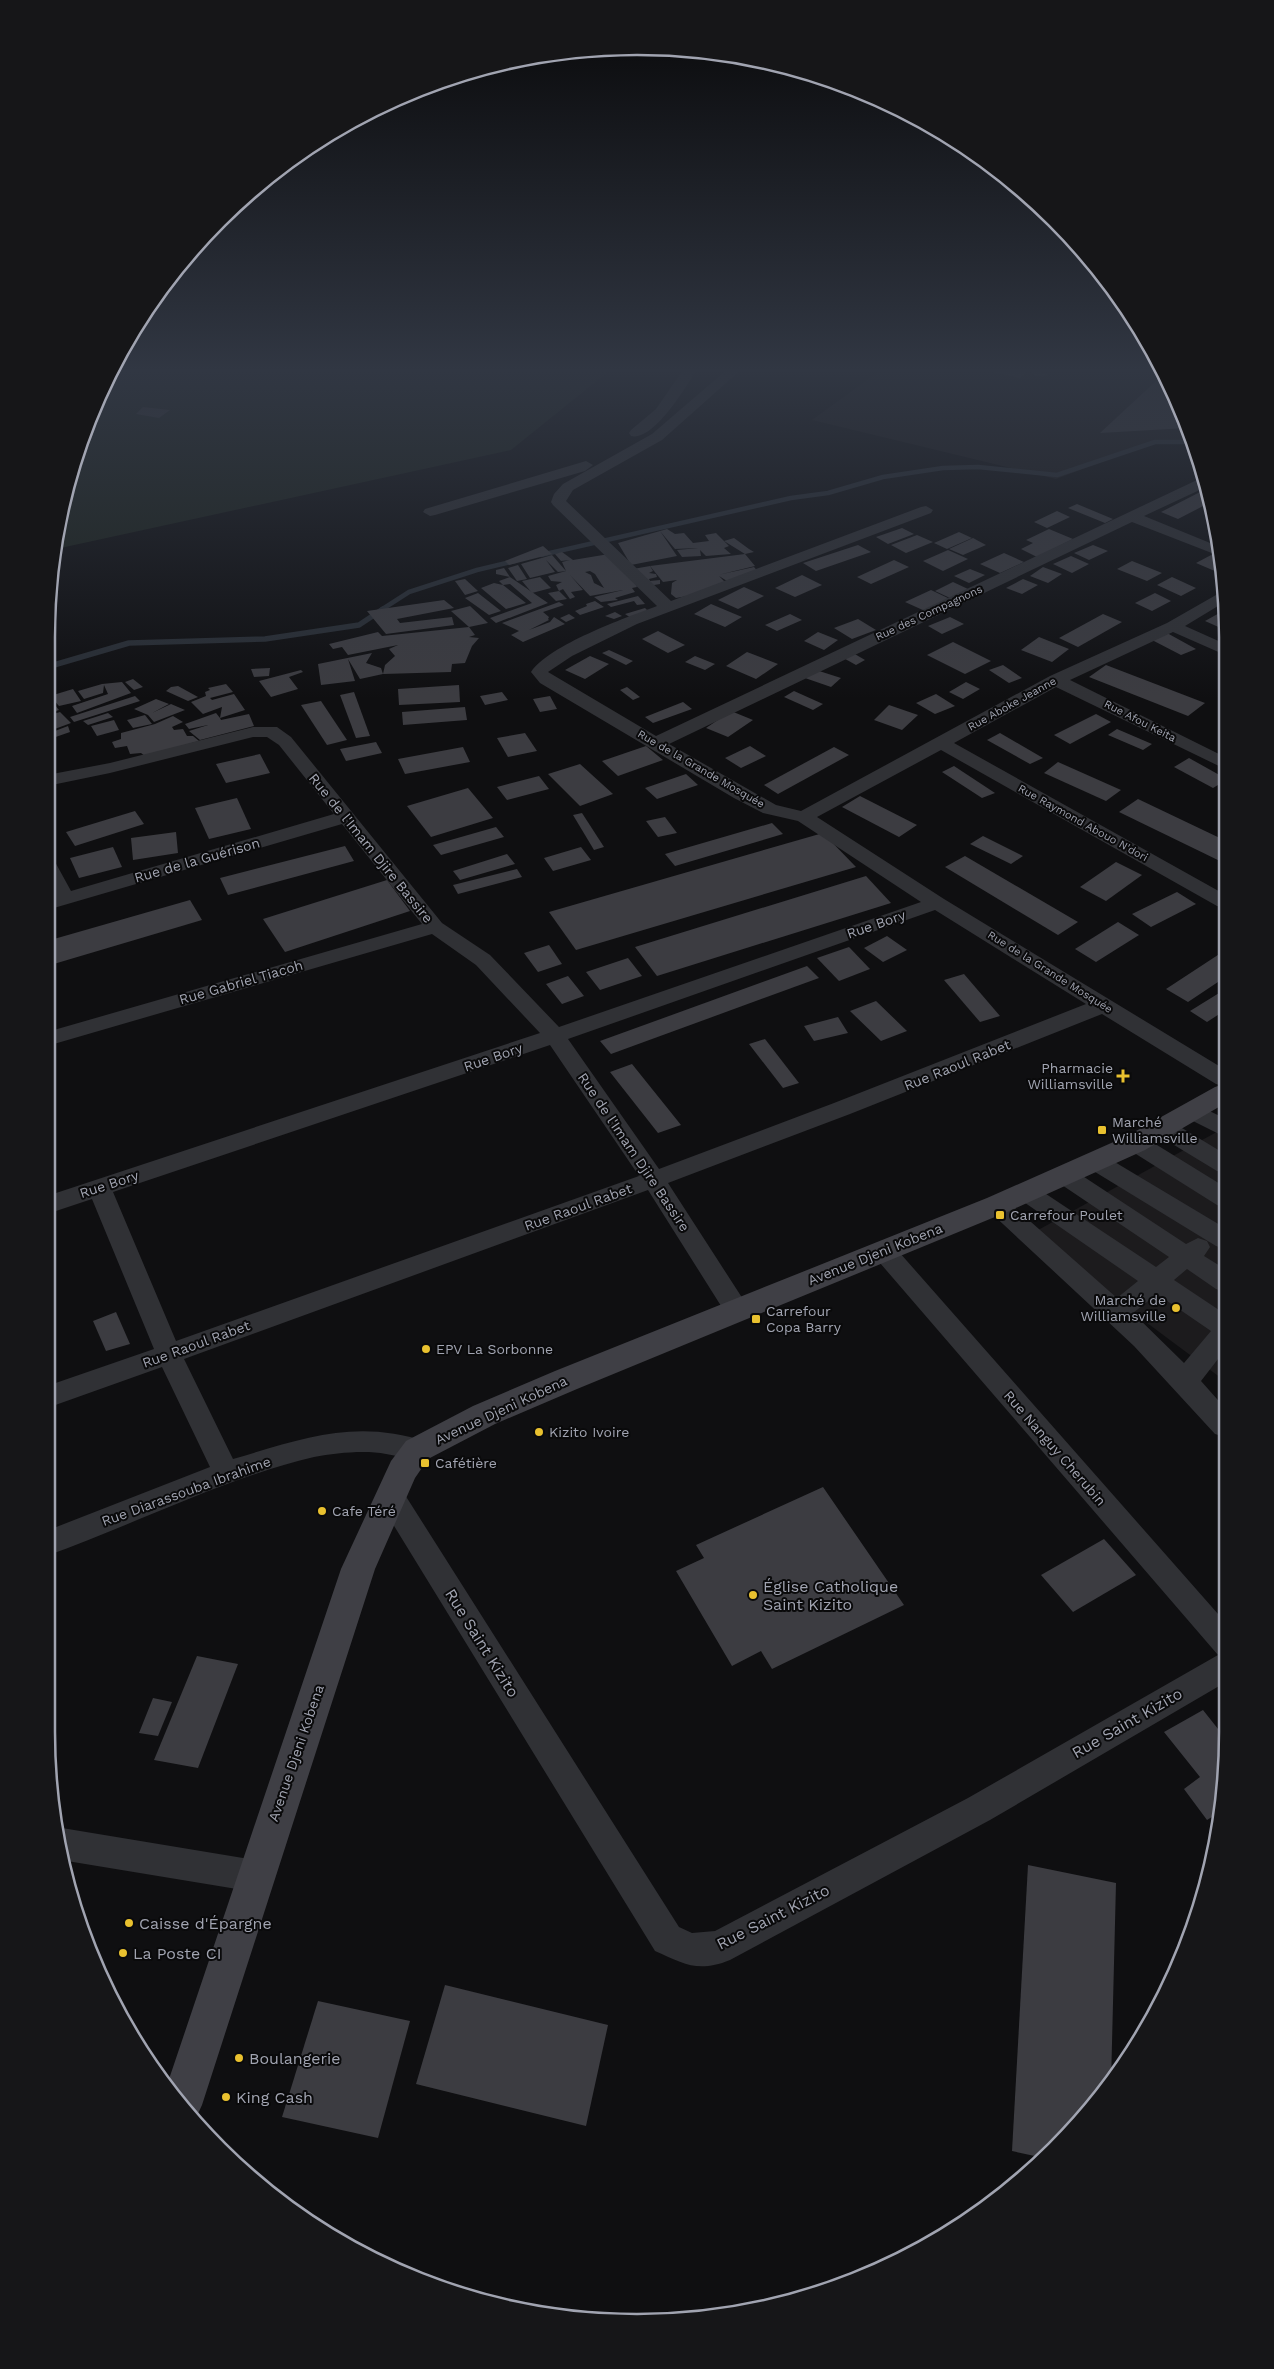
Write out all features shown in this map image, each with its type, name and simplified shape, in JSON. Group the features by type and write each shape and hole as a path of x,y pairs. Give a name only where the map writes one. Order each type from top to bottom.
{"street":[{"path":"430,512 547,478"},
{"path":"585,478 568,487 558,502 668,607"},
{"name":"Rue des Compagnons","path":"656,743 1199,485"},
{"name":"Rue de la Grande Mosquée","path":"926,510 630,621 566,652 546,664 539,672 546,679 770,810 804,817 937,903 1219,1076"},
{"path":"1133,517 1212,549"},
{"name":"Rue Aboke Jeanne","path":"804,817 1056,680 1173,626 1218,599"},
{"path":"1173,626 1219,647"},
{"name":"Rue Afou Keita","path":"1056,680 1219,761"},
{"name":"Rue de l'Imam Djire Bassire","path":"55,779 110,768 253,732 271,731 284,741 435,926 483,960 555,1036 654,1180 737,1310"},
{"name":"Rue Raymond Abouo N'dori","path":"942,743 1219,899"},
{"name":"Rue de la Guérison","path":"56,902 347,816"},
{"name":"Rue Bory","path":"55,1202 555,1036 937,903"},
{"name":"Rue Gabriel Tiacoh","path":"55,1038 435,926"},
{"name":"Rue Raoul Rabet","path":"55,1394 654,1180 928,1078 1104,1006"},
{"name":"Avenue Djeni Kobena","path":"184,2097 254,1876 358,1569 402,1470 417,1450 492,1412 1026,1192 1136,1143 1195,1112 1219,1096"},
{"path":"1195,1112 1219,1126"},
{"path":"1164,1128 1219,1161"},
{"path":"1136,1143 1219,1195"},
{"path":"1095,1161 1219,1231"},
{"path":"1064,1175 1219,1278"},
{"path":"99,1187 169,1354 226,1473"},
{"path":"1026,1192 1219,1323"},
{"path":"997,1204 1117,1312 1186,1380 1219,1419"},
{"path":"1117,1312 1187,1256 1219,1233"},
{"name":"Rue Nanguy Cherubin","path":"884,1250 1219,1638"},
{"path":"1186,1380 1219,1339"},
{"name":"Rue Diarassouba Ibrahime","path":"55,1540 226,1473 315,1446 349,1442 385,1442 417,1450"},
{"name":"Rue Saint Kizito","path":"390,1495 667,1939 691,1950 718,1948 734,1940 979,1809 1219,1670"},
{"path":"66,1844 254,1876"}],"shaded area":[{"path":"78,478 384,478 62,548 66,523"},
{"name":"Marché de Williamsville","path":"1219,1131 1219,1377 1029,1235"}],"building":[{"path":"1200,492 1204,506 1178,519 1161,512"},
{"path":"1077,504 1113,519 1105,523 1068,508"},
{"path":"1057,511 1070,517 1047,528 1034,522"},
{"path":"902,528 914,534 888,544 876,537"},
{"path":"667,529 675,534 684,533 693,543 709,541 705,535 716,533 729,546 724,548 731,554 706,556 700,550 701,556 682,557 677,550 698,548 675,549 660,531"},
{"path":"1049,529 1073,539 1037,557 1021,549 1033,543 1026,540"},
{"path":"660,531 677,556 631,565 618,543"},
{"path":"959,532 972,538 947,549 934,543"},
{"path":"917,535 933,542 906,553 891,545"},
{"path":"734,538 754,552 745,554 724,541"},
{"path":"973,538 986,545 963,555 949,549"},
{"path":"858,545 871,552 816,571 803,563"},
{"path":"1093,545 1108,551 1089,560 1074,553"},
{"path":"543,546 552,554 509,565 505,561"},
{"path":"948,550 968,559 943,571 923,561"},
{"path":"562,552 573,560 615,553 624,560 637,587 632,588 635,592 615,598 618,600 601,602 594,597 623,590 590,596 570,575 583,590 571,592 575,597 570,599 563,589 559,591 556,585 562,582 551,581 548,576 566,571 562,562 570,560 561,561 555,554","holes":["590,571 595,574 604,588 594,583 591,575 585,572"]},
{"path":"1004,553 1024,562 1000,573 980,564"},
{"path":"745,554 755,566 718,575 754,567 759,573 727,581 719,576 726,583 693,595 676,598 671,594 672,583 677,580 663,582 650,566"},
{"path":"1213,554 1215,571 1196,563"},
{"path":"552,555 566,571 558,572 546,560 555,572 530,578 521,564"},
{"path":"1071,556 1089,564 1072,573 1053,564"},
{"path":"894,560 909,567 871,584 857,577"},
{"path":"1132,561 1162,573 1147,581 1117,569"},
{"path":"518,565 527,579 517,581 508,568"},
{"path":"650,566 653,571 649,573 656,574 657,577 649,579 650,581 660,580 660,584 642,587 633,569"},
{"path":"1043,567 1062,574 1048,583 1030,576"},
{"path":"504,568 510,577 496,574 496,570"},
{"path":"970,569 985,575 969,583 954,576"},
{"path":"802,575 822,585 795,597 775,588"},
{"path":"510,577 548,603 496,623 490,618 532,603 510,584 503,585 499,581"},
{"path":"540,577 551,588 532,593 522,581"},
{"path":"1172,577 1196,588 1181,596 1157,585"},
{"path":"465,579 478,591 465,595 455,581"},
{"path":"1023,579 1038,585 1022,594 1006,588"},
{"path":"953,582 968,589 950,598 935,591"},
{"path":"494,583 503,585 526,603 506,609 481,588"},
{"path":"744,587 764,596 738,609 718,600"},
{"path":"931,590 950,599 925,611 905,602"},
{"path":"559,591 567,599 556,601 548,593"},
{"path":"478,593 501,611 489,615 465,598"},
{"path":"1155,593 1171,601 1152,611 1135,603"},
{"path":"638,596 645,604 637,605 634,601 611,607 607,604"},
{"path":"444,600 454,608 397,619 400,623 452,617 454,625 386,634 367,611"},
{"path":"595,601 604,607 580,615 575,611 587,606 586,604"},
{"path":"559,602 564,605 543,612 549,617 549,620 529,630 550,622 554,617 565,624 523,642 511,635 519,631 502,623"},
{"path":"711,604 742,617 725,627 694,614"},
{"path":"470,606 488,623 469,627 451,611"},
{"path":"645,608 649,612 631,618 625,614"},
{"path":"615,612 622,616 614,619 605,616"},
{"path":"569,614 575,618 566,622 560,618"},
{"path":"790,614 802,620 777,631 765,625"},
{"path":"1103,614 1122,622 1078,647 1059,638"},
{"path":"1218,614 1219,627 1205,621"},
{"path":"950,617 964,624 942,634 928,626"},
{"path":"858,619 876,630 852,639 834,628"},
{"path":"469,627 475,635 469,637 479,638 472,646 465,663 452,664 451,672 383,674 385,665 395,656 389,649 398,645 348,655 342,647 333,649 329,644 378,632 382,636"},
{"path":"658,631 685,645 668,653 642,639"},
{"path":"818,632 838,640 824,650 804,641"},
{"path":"1167,633 1196,649 1181,655 1152,640"},
{"path":"1039,637 1069,649 1052,662 1021,650"},
{"path":"953,642 991,661 965,674 927,655"},
{"path":"609,650 633,661 626,665 602,653"},
{"path":"848,650 865,660 856,665 838,655"},
{"path":"747,652 778,664 756,679 726,666"},
{"path":"372,653 366,663 381,668 383,674 360,679 348,659 355,681 321,685 318,664"},
{"path":"590,656 609,664 585,679 565,670"},
{"path":"695,656 715,664 705,670 685,662"},
{"path":"1003,665 1022,678 1009,683 989,670"},
{"path":"1106,665 1205,703 1188,716 1089,677"},
{"path":"270,668 269,676 254,677 251,669"},
{"path":"301,670 303,672 289,677 298,689 271,697 259,681"},
{"path":"816,670 841,678 831,687 805,678"},
{"path":"133,679 143,687 134,690 125,682"},
{"path":"122,682 131,693 77,713 72,706 108,694 104,685 103,693 84,699 78,691 102,684"},
{"path":"966,682 980,689 963,699 949,692"},
{"path":"226,684 233,692 210,698 212,700 234,694 245,710 220,718 222,707 203,714 191,702 206,696 205,692 210,690 208,688"},
{"path":"459,685 460,702 399,705 398,689"},
{"path":"178,686 198,697 188,701 166,691 171,687"},
{"path":"627,687 640,697 633,700 620,690"},
{"path":"73,689 81,701 59,706 55,702 55,694"},
{"path":"794,691 823,704 813,710 784,697"},
{"path":"354,692 370,736 356,738 340,695"},
{"path":"502,692 508,700 485,705 480,696"},
{"path":"936,694 955,706 935,714 916,703"},
{"path":"135,696 140,701 74,722 70,717"},
{"path":"550,696 557,709 540,712 533,699"},
{"path":"156,699 169,704 152,713 171,704 185,710 154,722 148,715 134,709"},
{"path":"321,701 347,740 327,745 301,705"},
{"path":"683,702 692,709 653,723 645,717"},
{"path":"889,705 918,715 902,730 874,720"},
{"path":"465,707 467,720 403,725 402,712"},
{"path":"731,711 753,720 728,737 706,728"},
{"path":"60,712 71,723 55,729 55,714"},
{"path":"108,713 113,717 88,725 83,721"},
{"path":"216,713 221,720 249,714 254,726 200,740 189,731 208,725 189,729 185,724"},
{"path":"1096,714 1111,722 1070,744 1054,735"},
{"path":"145,715 152,724 133,728 127,720"},
{"path":"173,716 183,722 172,727 174,730 183,729 187,736 193,736 199,741 145,756 141,753 130,754 127,746 115,748 112,742 121,739 121,733 155,724"},
{"path":"114,720 119,730 97,736 91,726"},
{"path":"68,726 70,732 55,737 55,731"},
{"path":"1117,729 1152,744 1143,750 1108,735"},
{"path":"525,733 537,751 508,757 497,738"},
{"path":"1000,733 1043,758 1030,764 987,740"},
{"path":"376,742 382,753 346,761 340,749"},
{"path":"646,746 663,760 618,776 602,761"},
{"path":"750,746 766,756 741,768 725,758"},
{"path":"463,747 470,762 405,774 398,759"},
{"path":"834,747 849,755 778,794 764,785"},
{"path":"260,754 270,773 226,783 216,764"},
{"path":"1189,758 1219,775 1219,784 1213,788 1174,767"},
{"path":"1058,762 1121,790 1106,801 1044,773"},
{"path":"580,764 613,794 580,806 548,774"},
{"path":"954,766 995,793 982,798 942,772"},
{"path":"686,774 698,785 657,799 645,788"},
{"path":"539,776 549,789 507,800 497,787"},
{"path":"468,788 493,818 431,837 407,806"},
{"path":"860,796 917,825 899,837 842,807"},
{"path":"237,798 251,829 209,839 195,808"},
{"path":"1138,799 1219,838 1219,861 1119,812"},
{"path":"135,811 144,824 75,846 66,832"},
{"path":"582,813 604,847 594,850 573,815"},
{"path":"665,817 677,833 658,837 646,821"},
{"path":"772,823 783,834 675,866 665,854"},
{"path":"496,827 504,837 441,855 433,845"},
{"path":"176,832 178,853 133,860 131,838"},
{"path":"823,833 856,867 576,950 549,912"},
{"path":"983,836 1023,856 1011,864 970,844"},
{"path":"345,846 354,861 228,895 220,878"},
{"path":"113,847 122,867 79,878 70,858"},
{"path":"581,847 591,860 553,871 544,858"},
{"path":"507,854 515,864 460,880 453,871"},
{"path":"965,856 1078,922 1058,935 945,867"},
{"path":"1116,862 1142,875 1106,901 1080,887"},
{"path":"517,869 522,877 458,894 453,885"},
{"path":"866,876 891,903 657,976 635,947"},
{"path":"387,880 410,911 285,952 263,919"},
{"path":"1177,892 1196,904 1151,927 1132,914"},
{"path":"190,900 202,920 55,964 55,939"},
{"path":"1118,922 1139,935 1096,962 1075,949"},
{"path":"887,936 907,950 883,962 864,948"},
{"path":"549,945 562,964 538,972 524,953"},
{"path":"849,947 870,969 839,981 817,958"},
{"path":"1219,954 1219,981 1188,1002 1166,989"},
{"path":"628,958 642,976 600,990 586,972"},
{"path":"807,966 819,978 611,1054 600,1041"},
{"path":"964,974 1000,1016 980,1022 944,980"},
{"path":"568,976 584,996 562,1004 546,984"},
{"path":"1219,993 1219,1014 1207,1022 1190,1011"},
{"path":"876,1001 907,1031 881,1041 850,1011"},
{"path":"838,1017 848,1033 814,1041 804,1026"},
{"path":"765,1039 799,1083 783,1088 749,1044"},
{"path":"632,1064 681,1125 658,1133 610,1072"},
{"path":"116,1312 130,1344 106,1351 93,1321"},
{"name":"Église Catholique Saint Kizito","path":"823,1487 904,1605 772,1669 761,1651 732,1666 676,1571 704,1558 696,1545"},
{"path":"1104,1539 1136,1575 1073,1612 1041,1575"},
{"path":"197,1656 238,1664 198,1768 154,1760"},
{"path":"153,1698 172,1702 158,1736 139,1733"},
{"path":"1203,1710 1219,1730 1218,1770 1214,1808 1213,1817 1207,1820 1184,1789 1200,1777 1164,1732"},
{"path":"1028,1865 1116,1883 1111,2069 1075,2116 1036,2156 1012,2151"},
{"path":"445,1985 608,2025 586,2126 416,2084"},
{"path":"318,2001 410,2021 378,2138 282,2117"}],"waterway":[{"path":"541,555 791,498 828,493 881,478"},
{"path":"381,610 409,592 477,570 515,561"},
{"path":"55,665 129,643 265,639 359,625 383,609"}],"place":[{"name":"Pharmacie Williamsville","path":"1123,1076"},
{"name":"Marché Williamsville","path":"1102,1130"},
{"name":"Carrefour Poulet","path":"1000,1215"},
{"name":"Marché de Williamsville","path":"1176,1308"},
{"name":"Carrefour Copa Barry","path":"756,1319"},
{"name":"EPV La Sorbonne","path":"426,1349"},
{"name":"Kizito Ivoire","path":"539,1432"},
{"name":"Cafétière","path":"425,1463"},
{"name":"Cafe Téré","path":"322,1511"},
{"name":"Église Catholique Saint Kizito","path":"753,1595"},
{"name":"Caisse d'Épargne","path":"129,1923"},
{"name":"La Poste CI","path":"123,1953"},
{"name":"Boulangerie","path":"239,2058"},
{"name":"King Cash","path":"226,2097"}]}
